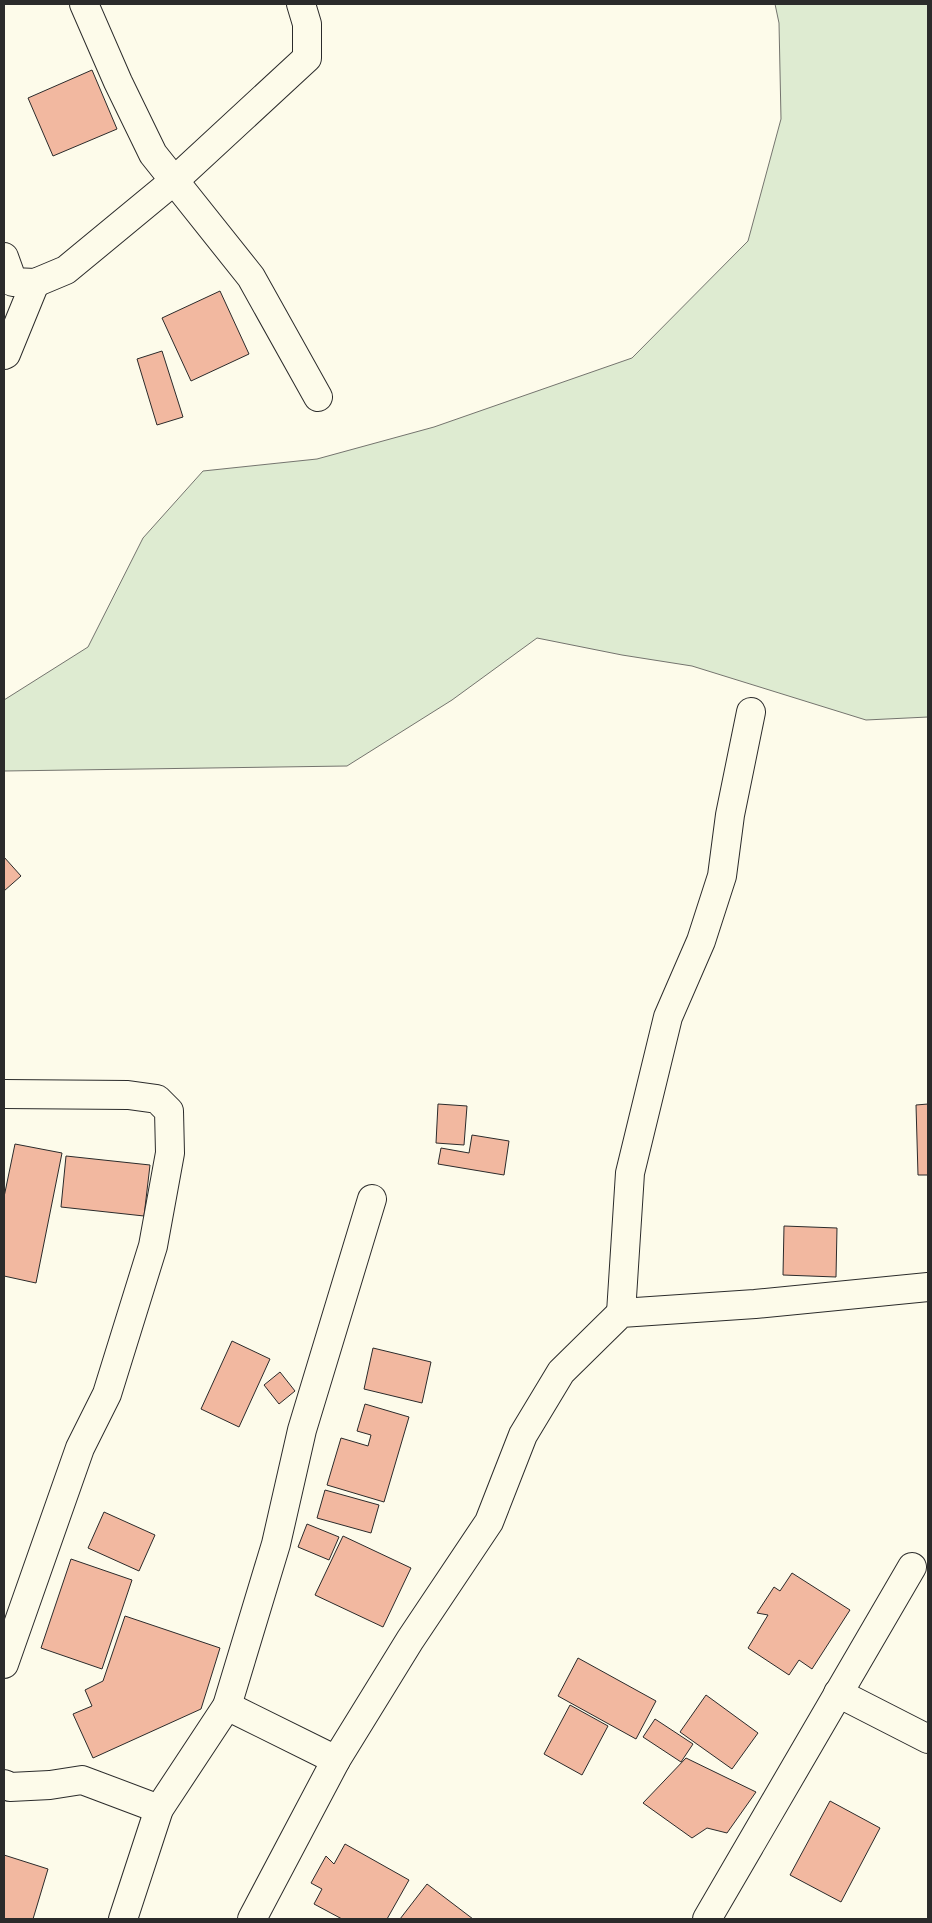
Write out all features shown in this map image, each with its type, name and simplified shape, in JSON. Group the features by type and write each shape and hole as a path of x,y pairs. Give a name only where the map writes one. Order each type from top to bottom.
{"street":[{"path":"84,4 118,82 153,154 251,277 318,397"},
{"path":"4,257 14,282 35,283 66,270 175,180 306,58 307,24 302,4"},
{"path":"4,355 35,283"},
{"path":"621,1313 630,1174 668,1017 701,942 722,876 730,815 751,712"},
{"path":"4,1094 128,1095 157,1099 169,1111 170,1153 153,1246 107,1394 80,1448 4,1664"},
{"path":"123,1919 159,1809 227,1706 276,1544 302,1430 372,1199"},
{"path":"252,1919 336,1760 410,1640 489,1522 523,1435 561,1372 621,1313 755,1304 928,1287"},
{"path":"715,1917 838,1693 912,1567"},
{"path":"838,1693 928,1739"},
{"path":"227,1706 336,1760"},
{"path":"4,1784 10,1787 50,1785 82,1780 159,1809"}],"green space":[{"path":"775,4 928,4 928,717 866,720 692,666 622,655 537,638 452,700 347,766 4,771 4,700 88,647 143,538 203,471 317,459 434,427 632,358 748,241 781,119 779,23"}],"building":[{"path":"92,70 117,129 53,156 28,98"},
{"path":"220,291 249,354 191,381 162,318"},
{"path":"162,351 183,417 157,425 137,359"},
{"path":"4,857 21,876 4,891"},
{"path":"438,1104 467,1106 464,1145 436,1143"},
{"path":"928,1104 928,1175 918,1175 916,1105"},
{"path":"472,1135 509,1141 504,1175 438,1164 441,1148 469,1153"},
{"path":"15,1144 62,1153 36,1283 4,1276 4,1197"},
{"path":"66,1156 150,1165 144,1216 61,1207"},
{"path":"784,1226 837,1228 836,1277 783,1275"},
{"path":"232,1341 270,1359 239,1427 201,1409"},
{"path":"373,1348 431,1362 422,1403 364,1389"},
{"path":"280,1372 295,1391 279,1404 264,1385"},
{"path":"365,1404 409,1417 384,1502 327,1485 341,1438 368,1446 371,1435 357,1431"},
{"path":"325,1490 379,1505 371,1533 317,1518"},
{"path":"104,1512 155,1535 139,1571 88,1548"},
{"path":"307,1524 339,1537 329,1560 298,1547"},
{"path":"343,1536 411,1568 383,1627 315,1595"},
{"path":"71,1559 132,1580 102,1669 41,1648"},
{"path":"792,1573 850,1610 812,1669 799,1660 789,1675 748,1648 768,1615 757,1613 774,1587 780,1591"},
{"path":"125,1616 220,1648 201,1709 93,1758 73,1714 92,1706 85,1690 103,1681"},
{"path":"578,1658 656,1701 636,1739 558,1696"},
{"path":"706,1695 758,1733 732,1769 680,1732"},
{"path":"570,1705 608,1726 582,1775 544,1754"},
{"path":"655,1719 693,1744 681,1762 643,1737"},
{"path":"686,1758 756,1792 727,1833 707,1828 692,1838 643,1803"},
{"path":"830,1801 880,1828 841,1902 790,1875"},
{"path":"345,1844 409,1880 387,1919 342,1919 314,1904 322,1889 311,1883 326,1856 334,1864"},
{"path":"4,1855 48,1869 33,1919 4,1919"},
{"path":"427,1884 473,1919 400,1919"}]}
